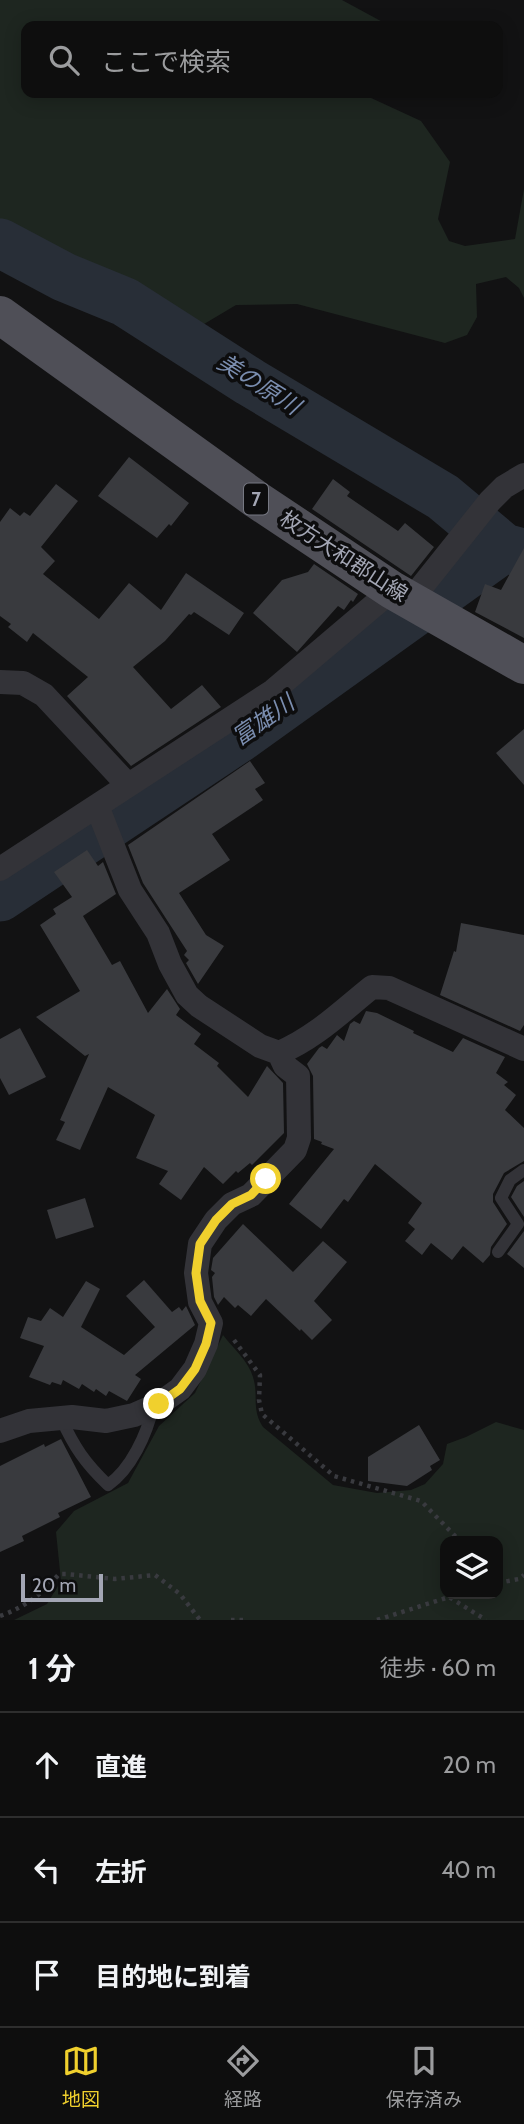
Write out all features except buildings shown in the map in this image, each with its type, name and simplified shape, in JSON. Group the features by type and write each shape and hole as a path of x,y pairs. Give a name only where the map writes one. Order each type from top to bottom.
{"main road":[{"name":"枚方大和郡山線","path":"0,315 257,500 401,595 524,665"}],"street":[{"path":"0,869 273,691 401,595 504,486 524,475"},
{"path":"0,681 23,683 44,695 127,784"},
{"path":"97,806 130,890 158,933 170,964 187,995 199,1006 260,1046 279,1053 296,1046 372,987 388,988 524,1049"},
{"path":"0,1431 29,1421 72,1417 106,1421 134,1416 180,1389 195,1369 206,1344 211,1323 200,1301 196,1273 200,1244 216,1220 232,1204 251,1195 295,1150 299,1138 298,1076 285,1066 279,1053"}],"lane":[{"path":"498,1252 518,1224 501,1198 510,1180 524,1170"},
{"path":"61,1418 72,1443 85,1462 108,1485 120,1477 150,1423 153,1406"}],"path":[{"path":"211,1323 220,1325 239,1345 260,1375 259,1400 262,1414 334,1476 421,1501 455,1536"},
{"path":"0,1616 14,1611 43,1593 59,1574 115,1579 155,1575 180,1594 200,1620"},
{"path":"503,1582 520,1579 524,1575"},
{"path":"377,1620 444,1599"},
{"path":"453,1599 486,1620"},
{"path":"231,1620 243,1620"}],"shaded area":[{"path":"0,0 342,0 381,21 21,21 21,98 371,98 421,121 450,162 438,219 449,241 465,246 515,239 524,189 524,298 519,288 506,277 476,284 477,317 467,335 445,343 297,304 236,305 194,330 143,301 0,236"},
{"path":"223,1335 251,1371 255,1384 257,1414 263,1427 333,1485 377,1493 411,1490 425,1484 443,1464 447,1444 496,1422 524,1430 524,1620 14,1620 47,1604 61,1581 56,1532 74,1511 128,1483 159,1426 195,1393"}],"waterway":[{"name":"美の原川","path":"0,243 64,277 125,302 250,382 443,497 504,548 519,552"},
{"name":"富雄川","path":"0,897 239,738 504,548"}],"route":[{"path":"159,1404 180,1389 195,1369 206,1344 211,1323 200,1301 196,1273 200,1244 216,1220 232,1204 251,1195 266,1179"}]}
